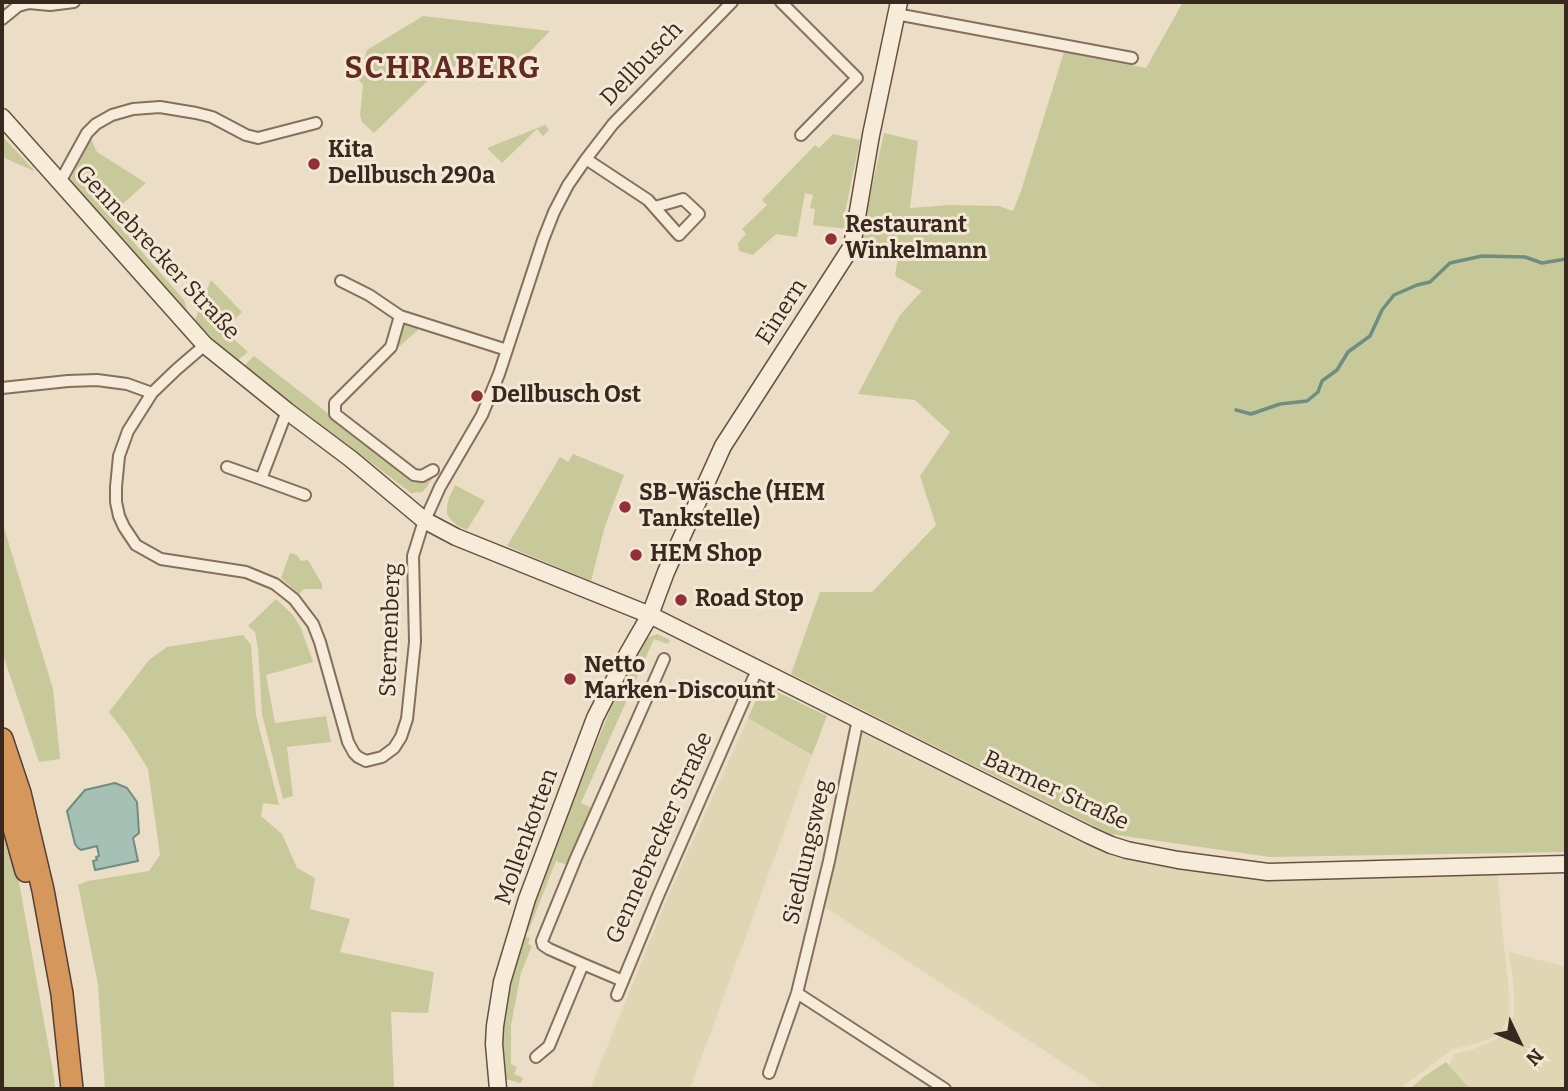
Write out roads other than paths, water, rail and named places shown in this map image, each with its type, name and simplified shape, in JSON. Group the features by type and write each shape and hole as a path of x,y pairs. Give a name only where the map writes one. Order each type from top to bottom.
{"highway":[{"path":"2,739 20,793 43,890 62,994 72,1089"},
{"path":"2,786 32,894 44,957 59,1089"}],"main road":[{"name":"Einern","path":"650,615 706,479 723,446 852,246 867,156 898,8"},
{"name":"Gennebrecker Straße","path":"2,117 205,345 425,520 484,549 650,615 757,670"},
{"name":"Mollenkotten","path":"498,1089 494,1044 498,1004 527,899 595,718 650,615"},
{"name":"Barmer Straße","path":"757,670 1088,835 1144,854 1268,872 1566,864"}],"street":[{"path":"2,19 18,6 29,3 50,5 74,2"},
{"name":"Dellbusch","path":"425,520 440,487 482,415 507,350 546,230 568,185 613,124 732,2"},
{"path":"781,2 856,78 801,135"},
{"name":"Einern","path":"898,8 1132,58"},
{"path":"60,182 96,124 111,115 133,109 160,107 196,113 212,117 246,135 258,138 316,123"},
{"path":"586,159 655,206"},
{"path":"341,281 369,295 400,316 507,350"},
{"path":"400,316 391,347 335,402 335,414 414,475 422,476 433,470"},
{"name":"Sternenberg","path":"205,345 152,393 128,431 119,456 116,502 119,516 136,545 161,559 246,572 275,584 294,599 313,624 320,642 348,742 354,753 366,761 382,757 394,748 407,719 415,642 413,556 425,520"},
{"path":"2,388 97,380 127,384 152,393"},
{"path":"261,480 287,411"},
{"path":"227,467 305,495"},
{"name":"Gennebrecker Straße","path":"623,981 549,949 542,941 664,659"},
{"name":"Gennebrecker Straße","path":"617,995 757,670"},
{"name":"Siedlungsweg","path":"769,1073 797,993 829,861 858,719"},
{"name":"Gennebrecker Straße","path":"536,1057 549,1046 583,964"},
{"path":"797,993 945,1089"}],"waterway":[{"path":"1236,410 1251,414 1280,404 1307,401 1318,392 1322,381 1337,370 1348,352 1370,336 1382,310 1394,295 1430,282 1450,263 1482,256 1525,257 1542,263 1566,259"}],"place":[{"name":"Kita Dellbusch 290a","path":"314,164"},
{"name":"Restaurant Winkelmann","path":"831,239"},
{"name":"Dellbusch Ost","path":"477,396"},
{"name":"SB-Wäsche (HEM Tankstelle)","path":"625,507"},
{"name":"HEM Shop","path":"636,555"},
{"name":"Road Stop","path":"681,600"},
{"name":"Netto Marken-Discount","path":"570,679"}],"district":[{"name":"SCHRABERG","path":"443,70"}]}
